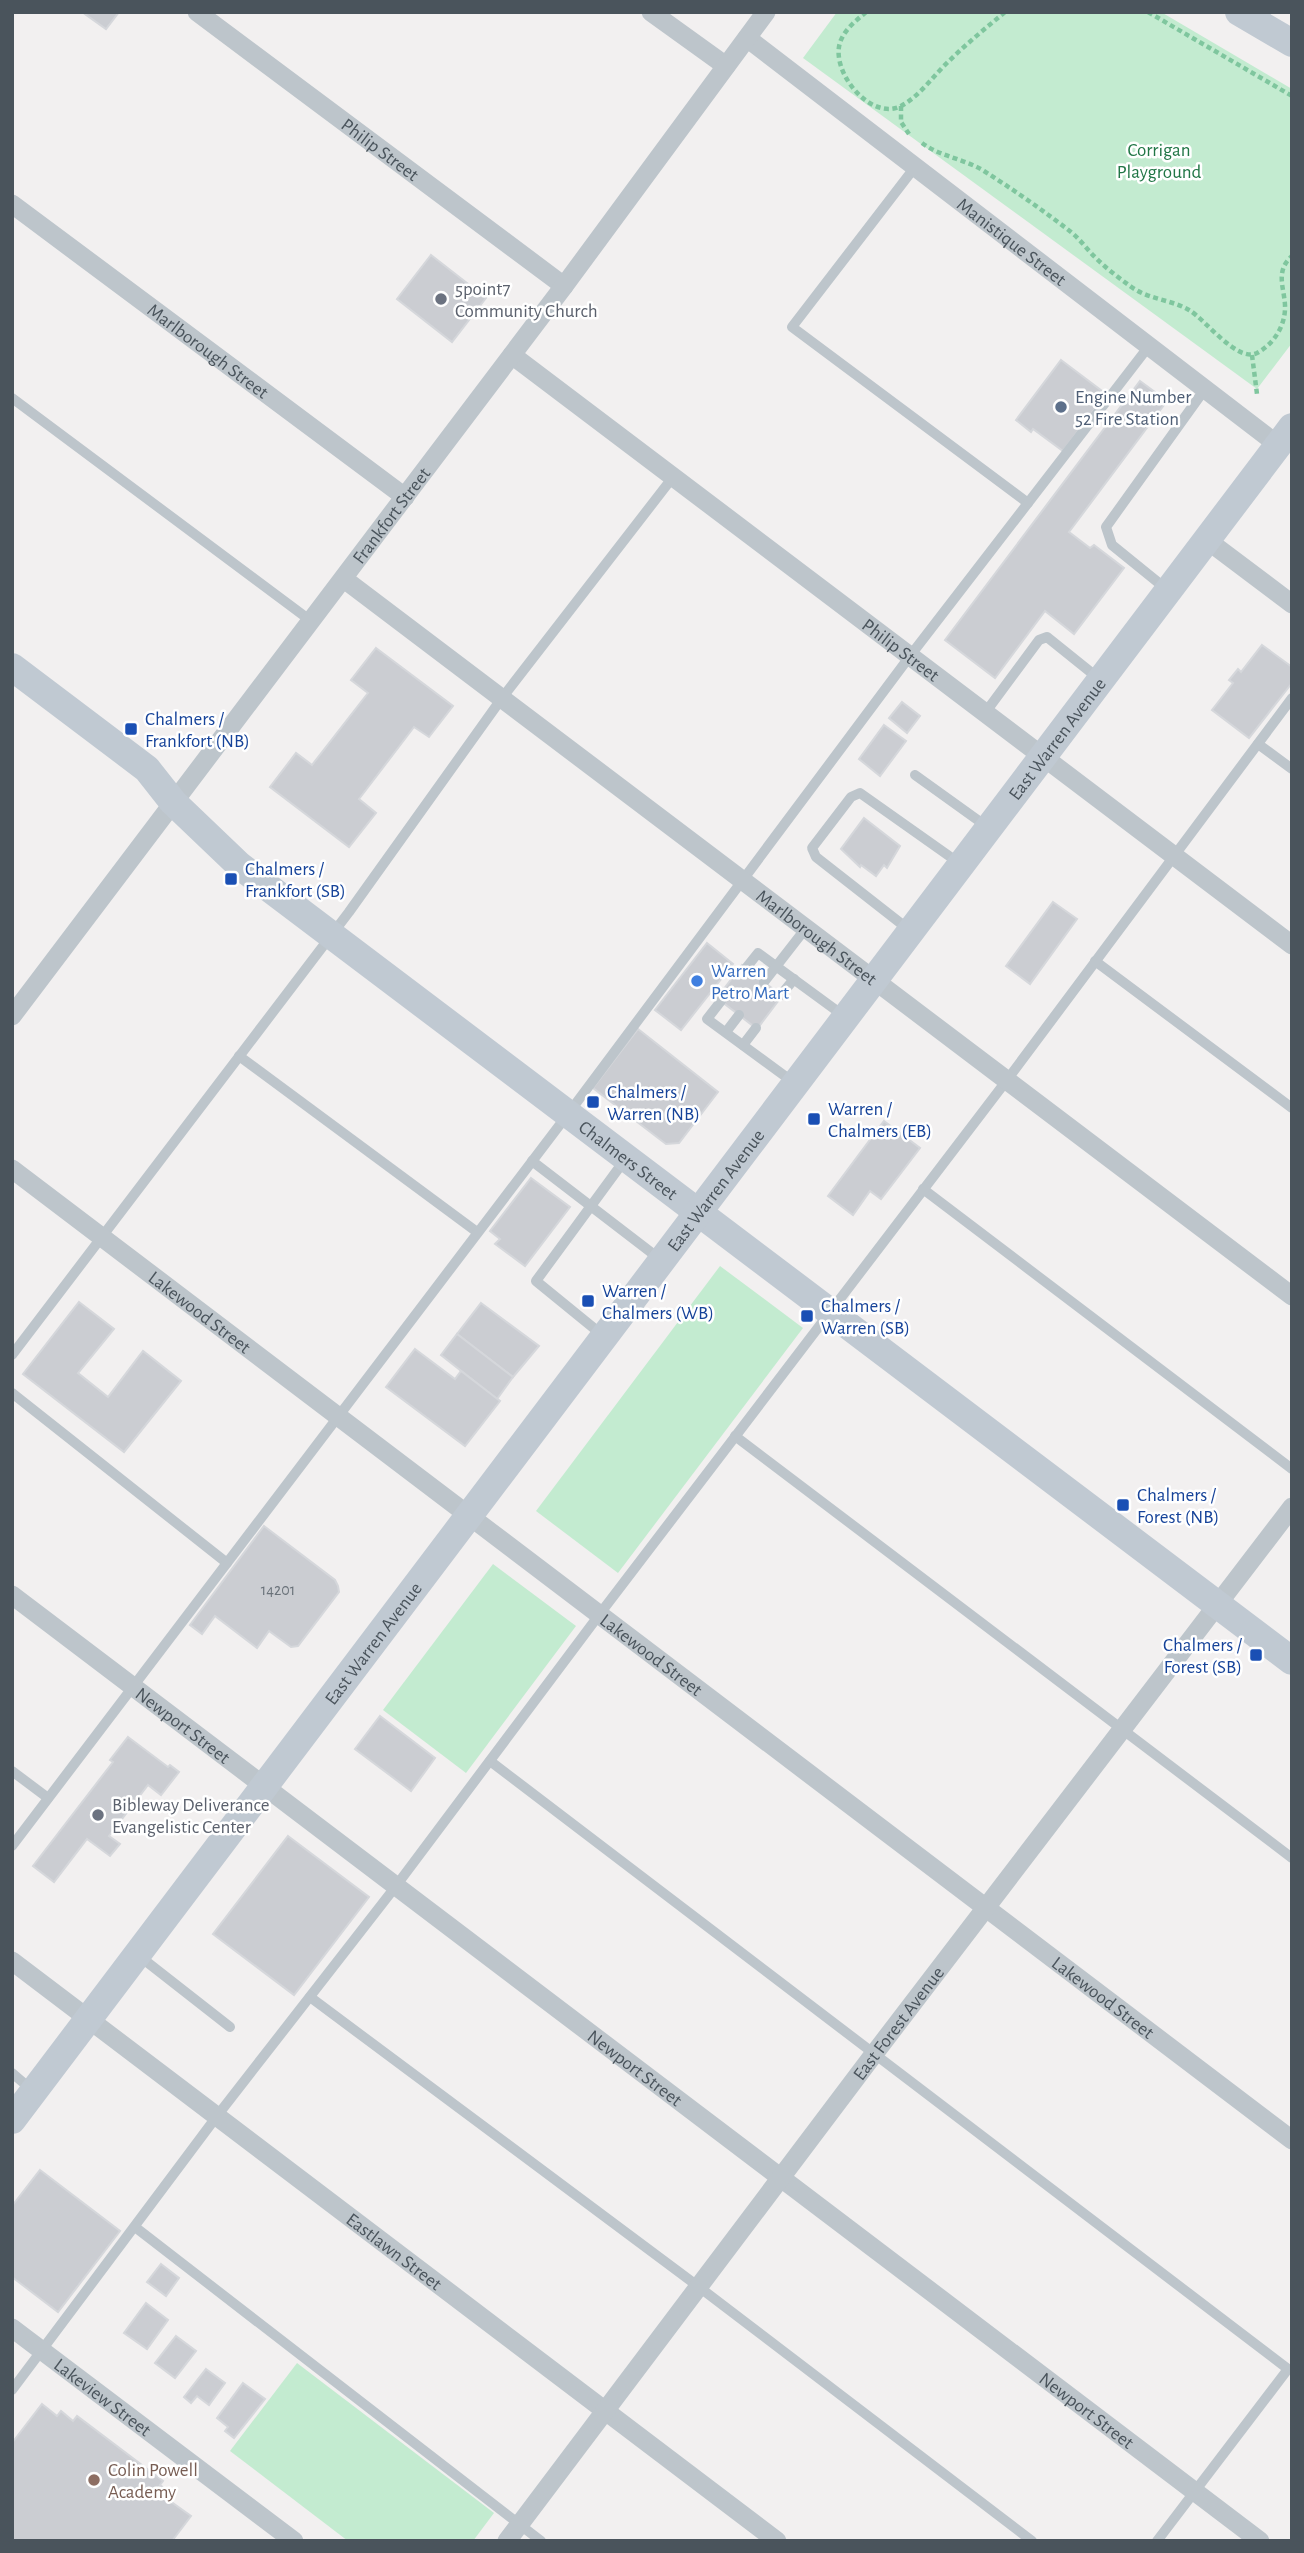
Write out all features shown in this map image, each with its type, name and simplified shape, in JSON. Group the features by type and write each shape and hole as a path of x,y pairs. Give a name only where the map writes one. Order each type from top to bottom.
{"main road":[{"path":"1239,12 1292,43"},
{"name":"East Warren Avenue","path":"12,2120 1285,436"},
{"name":"Chalmers Street","path":"12,667 147,769 173,802 240,866 1292,1661"}],"street":[{"name":"Philip Street","path":"197,12 564,286"},
{"path":"652,12 726,66"},
{"name":"Frankfort Street","path":"12,1016 344,579 766,12"},
{"name":"Manistique Street","path":"747,38 1205,390 1285,436"},
{"name":"Marlborough Street","path":"12,204 405,497"},
{"name":"Philip Street","path":"512,355 1292,945"},
{"path":"1207,540 1292,604"},
{"name":"Marlborough Street","path":"344,579 1292,1296"},
{"name":"Lakewood Street","path":"12,1168 1292,2140"},
{"name":"East Forest Avenue","path":"507,2541 874,2054 1292,1507"},
{"name":"Newport Street","path":"12,1595 1260,2541"},
{"name":"Eastlawn Street","path":"12,1961 777,2541"},
{"name":"Lakeview Street","path":"12,2328 294,2541"}],"lane":[{"path":"915,167 792,327 1028,503"},
{"path":"12,1846 568,1114 910,656 1149,346"},
{"path":"1169,590 1112,545 1106,527 1205,390"},
{"path":"12,398 311,621"},
{"path":"12,1355 331,935 502,698 673,477"},
{"path":"985,713 1039,640 1047,637 1101,680"},
{"path":"12,2390 217,2116 396,1886 1007,1080 1292,698"},
{"path":"1258,744 1292,769"},
{"path":"915,775 990,828"},
{"path":"911,932 816,857 813,848 851,797 860,793 961,865"},
{"path":"764,982 806,928"},
{"path":"746,968 758,953 846,1017"},
{"path":"1095,961 1292,1108"},
{"path":"781,995 793,979"},
{"path":"721,1001 707,1019 796,1085"},
{"path":"726,1032 739,1015"},
{"path":"743,1045 756,1028"},
{"path":"239,1056 477,1232"},
{"path":"605,1337 536,1281 627,1157"},
{"path":"532,1161 662,1261"},
{"path":"923,1189 1292,1469"},
{"path":"12,1393 227,1563"},
{"path":"735,1436 1292,1858"},
{"path":"490,1761 1289,2369 1157,2541"},
{"path":"12,1771 48,1798"},
{"path":"137,1955 230,2027"},
{"path":"310,1997 699,2287 1032,2541"},
{"path":"12,2073 34,2091"},
{"path":"135,2227 541,2541"}],"path":[{"path":"866,12 850,26 840,41 841,66 854,87 873,106 887,111 901,106 924,88 950,60 1005,12"},
{"path":"1147,12 1292,96"},
{"path":"901,106 901,122 909,134"},
{"path":"920,142 934,152 983,170 1072,233 1097,260 1129,286 1152,298 1187,309 1241,352 1252,355 1270,345 1282,323 1285,306 1281,277 1284,265 1292,256"},
{"path":"1252,355 1257,394"}],"green space":[{"name":"Corrigan Playground","path":"837,12 1161,12 1292,89 1292,343 1257,389 803,58"},
{"path":"720,1266 803,1328 618,1573 536,1511"},
{"path":"493,1564 576,1626 466,1773 383,1710"},
{"path":"297,2363 494,2513 473,2541 348,2541 230,2451"}],"building":[{"path":"119,12 106,29 85,14"},
{"name":"5point7 Community Church","path":"431,255 486,298 452,342 397,299"},
{"name":"Engine Number 52 Fire Station","path":"1061,360 1106,394 1063,451 1016,420"},
{"path":"1140,381 1167,401 1069,532 1090,548 1094,545 1124,568 1074,634 1045,611 995,678 945,640"},
{"path":"1262,645 1292,667 1292,683 1249,738 1212,710 1233,683 1229,680 1238,669 1241,672"},
{"path":"376,648 453,706 429,737 414,727 359,799 376,813 349,847 270,787 296,753 312,765 368,693 351,680"},
{"path":"902,702 920,716 907,733 889,718"},
{"path":"884,725 906,741 880,776 859,759"},
{"path":"864,818 900,846 887,868 884,865 876,876 861,865 860,867 841,849"},
{"path":"1053,902 1077,919 1030,984 1006,966"},
{"path":"707,943 733,964 681,1030 655,1010"},
{"path":"742,965 782,996 757,1029 717,998"},
{"path":"638,1029 718,1092 679,1143 666,1144 593,1088"},
{"path":"884,1121 920,1148 881,1199 870,1191 853,1215 828,1196"},
{"path":"531,1178 570,1207 525,1266 495,1244 500,1239 490,1231"},
{"path":"79,1302 114,1329 78,1373 108,1397 143,1351 181,1381 124,1452 23,1374"},
{"path":"481,1303 539,1346 513,1377 457,1334"},
{"path":"457,1334 513,1377 497,1399 441,1355"},
{"path":"415,1349 455,1379 461,1371 500,1401 465,1446 386,1387"},
{"path":"264,1526 335,1580 338,1586 339,1592 298,1646 291,1647 269,1631 257,1648 215,1616 202,1634 190,1625"},
{"path":"380,1716 435,1758 411,1791 355,1749"},
{"name":"Bibleway Deliverance Evangelistic Center","path":"128,1737 168,1767 170,1765 179,1772 161,1795 148,1785 109,1836 120,1844 110,1856 87,1839 54,1882 33,1866 113,1762 110,1760"},
{"path":"288,1836 369,1897 294,1995 213,1934"},
{"path":"40,2170 120,2231 58,2312 12,2277 12,2206"},
{"path":"161,2264 179,2278 166,2296 147,2282"},
{"path":"146,2303 168,2320 147,2349 124,2333"},
{"path":"176,2336 196,2351 175,2378 155,2363"},
{"path":"206,2369 225,2383 209,2405 197,2396 191,2403 184,2397"},
{"path":"243,2383 265,2399 234,2438 225,2431 228,2427 217,2418"},
{"name":"Colin Powell Academy","path":"42,2404 57,2416 61,2411 73,2421 77,2416 163,2481 160,2485 174,2496 170,2501 191,2516 172,2541 12,2541 12,2443"}],"place":[{"name":"5point7 Community Church","path":"441,299"},
{"name":"Engine Number 52 Fire Station","path":"1061,407"},
{"name":"Chalmers / Frankfort (NB)","path":"131,729"},
{"name":"Chalmers / Frankfort (SB)","path":"231,879"},
{"name":"Warren Petro Mart","path":"697,981"},
{"name":"Chalmers / Warren (NB)","path":"593,1102"},
{"name":"Warren / Chalmers (EB)","path":"814,1119"},
{"name":"Warren / Chalmers (WB)","path":"588,1301"},
{"name":"Chalmers / Warren (SB)","path":"807,1316"},
{"name":"Chalmers / Forest (NB)","path":"1123,1505"},
{"name":"Chalmers / Forest (SB)","path":"1256,1655"},
{"name":"Bibleway Deliverance Evangelistic Center","path":"98,1815"},
{"name":"Colin Powell Academy","path":"94,2480"}]}
